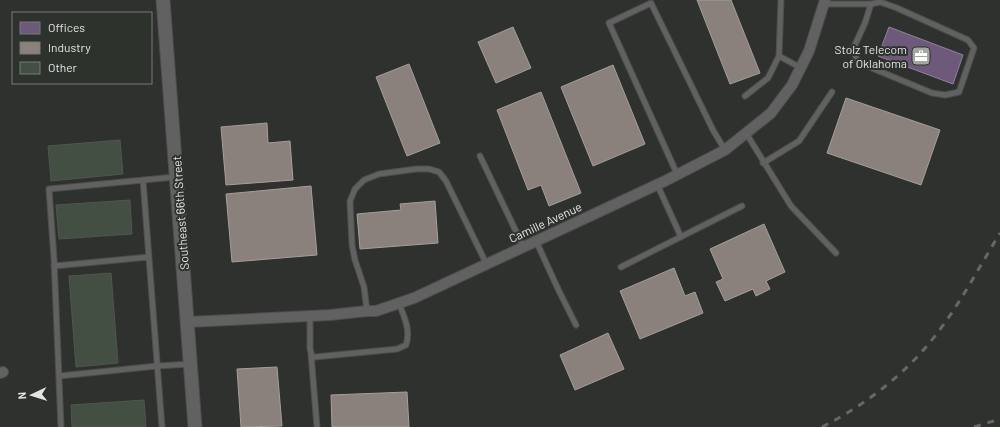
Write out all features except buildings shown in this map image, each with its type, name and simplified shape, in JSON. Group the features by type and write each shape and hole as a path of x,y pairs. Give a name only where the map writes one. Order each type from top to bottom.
{"street":[{"name":"Southeast 66th Street","path":"163,0 195,427"},
{"name":"Camille Avenue","path":"188,322 376,311 414,298 657,184 725,150 771,113 792,85 809,50 824,2"}],"lane":[{"path":"745,96 768,78 779,56 781,0"},
{"path":"824,2 871,4 880,2 968,40 974,48 959,92 945,95 932,93 867,66 856,59 854,47 871,4"},
{"path":"677,174 609,23 651,3 713,130 725,150"},
{"path":"779,56 801,68"},
{"path":"764,163 799,141 832,92"},
{"path":"746,133 791,206 836,253"},
{"path":"480,156 523,246"},
{"path":"367,312 364,287 355,260 352,245 350,213 350,201 355,189 364,180 379,174 416,169 429,169 439,172 446,181 486,263"},
{"path":"61,427 49,189 177,177"},
{"path":"143,180 162,427"},
{"path":"657,184 681,237"},
{"path":"621,267 742,206"},
{"path":"536,240 558,291 576,325"},
{"path":"54,266 149,257"},
{"path":"311,353 312,356 315,357 397,348 406,344 408,329 398,303"},
{"path":"310,316 310,349 317,427"},
{"path":"59,376 191,364"}],"railway":[{"path":"822,427 852,410 881,390 908,367 920,354 950,315 1000,233"},
{"path":"974,427 1000,419"}],"place":[{"name":"Stolz Telecom of Oklahoma","path":"921,56"}]}
